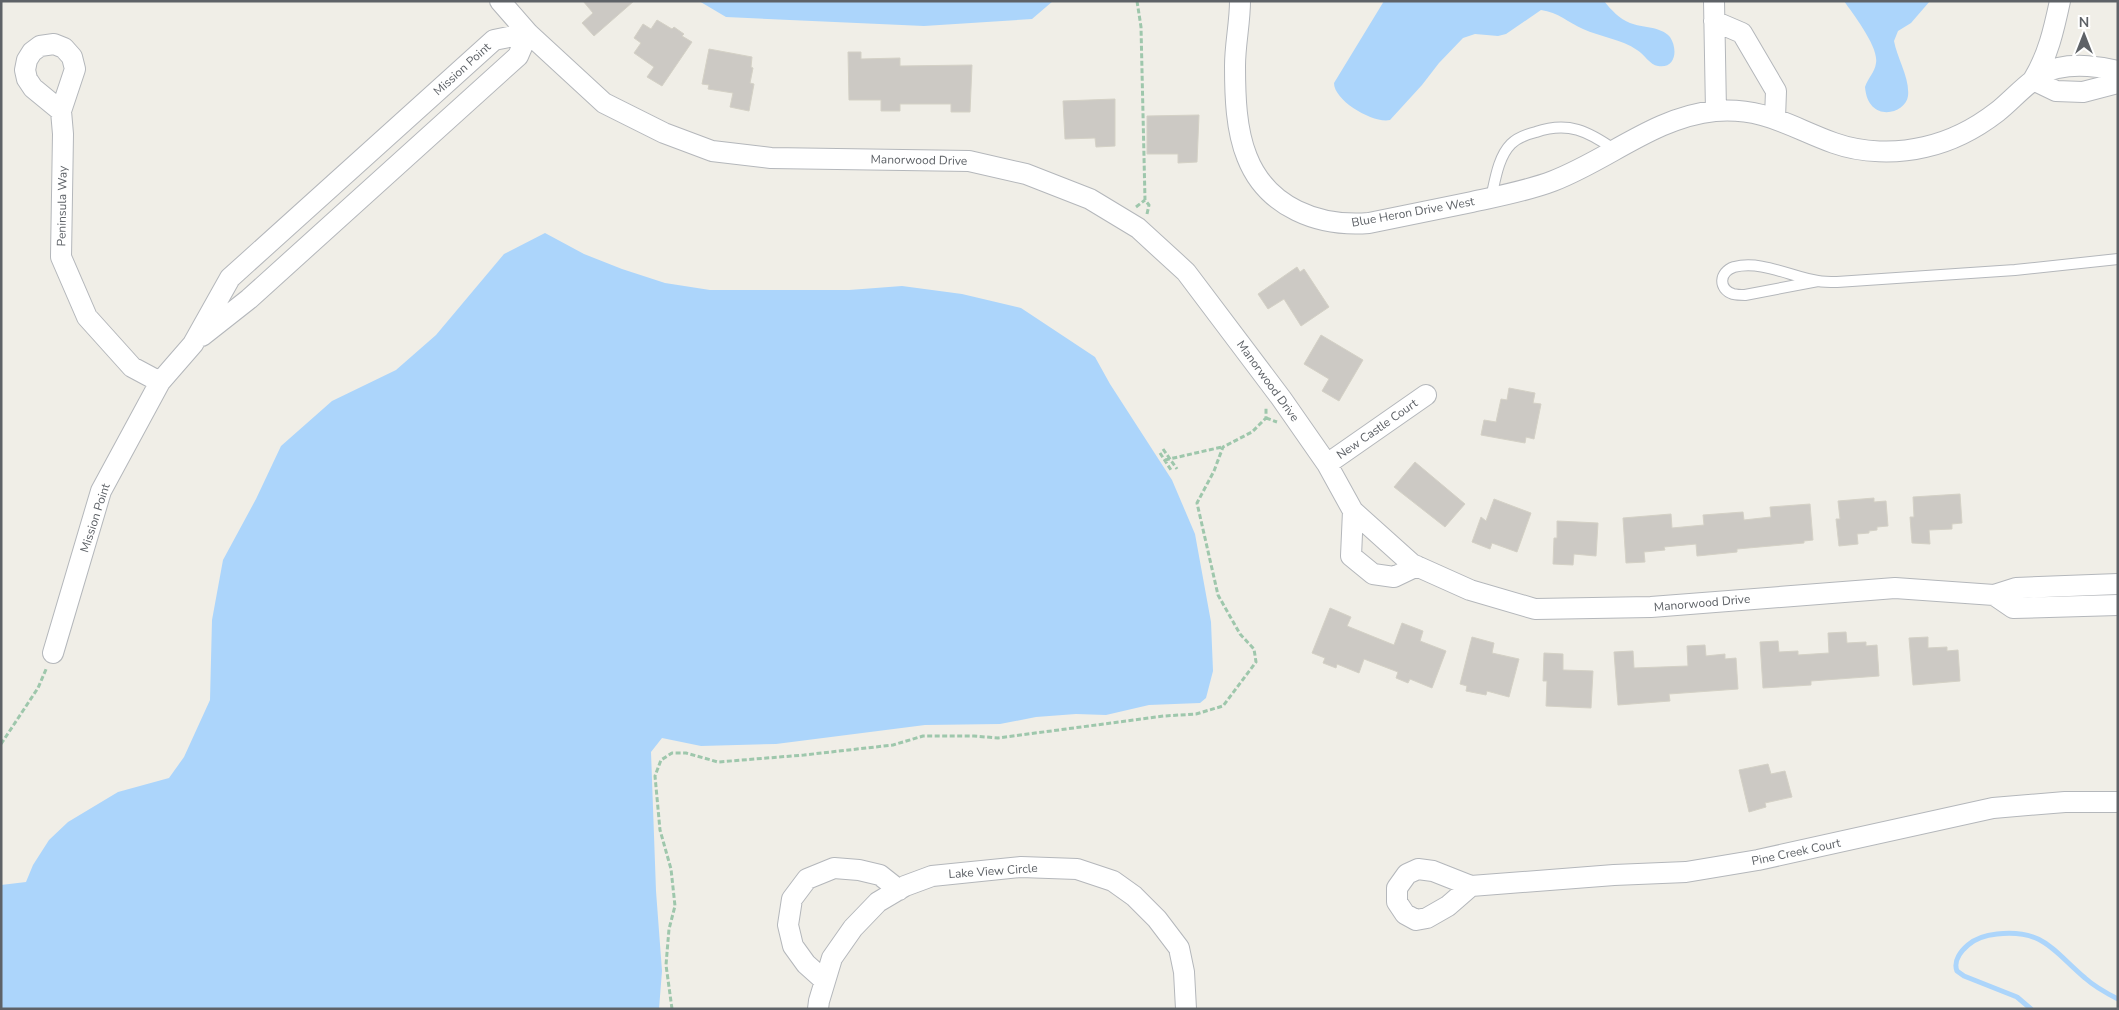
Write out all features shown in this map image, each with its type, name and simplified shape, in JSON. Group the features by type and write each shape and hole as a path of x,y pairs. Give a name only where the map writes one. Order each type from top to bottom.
{"street":[{"name":"Manorwood Drive","path":"500,1 528,33 604,103 664,133 712,151 771,158 969,161 1026,174 1090,199 1138,228 1186,272 1281,398 1327,464 1353,511 1412,564 1470,590 1535,609 1651,607 1895,588 1994,595 2016,588 2118,584"},
{"path":"1714,1 1716,111"},
{"path":"2033,80 2044,62 2055,26 2060,1"},
{"name":"Blue Heron Drive West","path":"1242,2 1235,65 1240,136 1247,158 1266,188 1280,200 1311,218 1347,225 1369,223 1517,193 1552,182 1674,120 1716,111 1741,111 1775,118 1834,143 1854,149 1901,151 1925,147 1953,139 1975,128 1998,112 2033,80"},
{"path":"1714,22 1742,33 1776,91 1775,118"},
{"name":"Mission Point","path":"53,653 101,490 160,382 192,344 230,278 494,40 528,33"},
{"name":"Mission Point","path":"192,344 249,299 518,56 528,33"},
{"path":"2033,80 2056,68 2083,66 2118,71"},
{"path":"2033,80 2056,91 2074,92 2083,92 2118,83"},
{"name":"Peninsula Way","path":"61,111 63,134 61,257 87,317 132,366 160,382"},
{"name":"New Castle Court","path":"1327,464 1426,395"},
{"path":"1353,511 1351,556 1373,574 1394,577 1417,566"},
{"name":"Manorwood Drive","path":"1994,595 2012,608 2118,604"},
{"name":"Pine Creek Court","path":"1471,886 1710,869 1993,808 2065,802 2118,802"},
{"name":"Lake View Circle","path":"818,1009 832,958 853,928 878,902 899,890 932,876 1021,867 1077,869 1113,881 1134,896 1157,919 1179,948 1184,972 1186,1009"},
{"path":"825,981 806,964 793,946 788,925 792,899 807,879 834,868 850,869 880,875 899,890"}],"lane":[{"path":"1491,198 1500,162 1511,144 1527,135 1557,126 1574,128 1595,136 1615,150"},
{"path":"1818,281 1745,296 1733,294 1725,289 1721,277 1724,272 1746,265 1782,271 1818,281 1837,282 2118,259"}],"path":[{"path":"1137,1 1141,27 1145,200 1149,205 1148,211 1138,228"},
{"path":"1165,460 1223,447 1252,432 1266,418 1265,408 1281,398"},
{"path":"672,1009 666,965 669,929 675,906 670,870 660,830 655,776 661,760 672,753 686,753 718,762 883,746 923,736 998,738 1164,716 1196,714 1223,706 1256,662 1254,649 1240,634 1218,595 1198,503 1214,471 1223,447"},
{"path":"1171,470 1162,451 1177,469"},
{"path":"1,744 38,688 53,653"}],"water":[{"path":"699,1 1053,1 1032,19 924,26 726,17"},
{"path":"1384,1 1604,1 1616,14 1626,21 1666,33 1673,42 1674,57 1669,64 1664,66 1655,65 1631,46 1590,32 1558,15 1541,10 1506,34 1498,36 1475,34 1463,38 1390,120 1383,120 1365,115 1348,104 1340,97 1334,83"},
{"path":"1844,1 1930,1 1911,23 1898,31 1894,41 1907,82 1908,96 1906,102 1894,111 1879,111 1873,107 1868,99 1865,87 1873,72 1876,56 1865,31"},
{"path":"545,233 584,254 622,269 665,283 710,290 849,290 902,286 962,294 1021,308 1095,357 1110,384 1172,480 1195,534 1211,622 1213,671 1206,698 1200,703 1149,705 1106,715 1076,714 1036,717 1000,724 925,725 776,744 701,746 662,738 651,752 656,891 662,971 659,1009 1,1009 1,885 26,882 33,865 49,840 68,822 118,792 169,778 184,757 210,700 212,620 223,560 256,499 281,446 332,401 396,370 436,335 504,254"}],"building":[{"path":"583,1 634,1 594,36 582,23 593,13"},
{"path":"657,20 672,29 674,27 684,34 682,36 692,42 662,86 647,77 654,67 634,53 641,43 634,38 643,24 651,29"},
{"path":"709,49 752,57 751,67 753,68 750,83 754,84 749,111 730,107 733,93 708,89 709,85 702,84"},
{"path":"848,52 861,52 861,59 900,58 900,66 972,65 970,112 951,112 951,104 900,104 900,111 881,111 881,100 849,100"},
{"path":"1115,99 1115,146 1096,147 1095,138 1065,139 1063,101"},
{"path":"1199,115 1197,162 1178,163 1178,154 1147,154 1147,116"},
{"path":"1297,267 1300,272 1304,269 1329,307 1301,326 1284,299 1268,309 1258,294"},
{"path":"1321,335 1363,360 1339,401 1322,391 1329,379 1304,364"},
{"path":"1509,388 1535,393 1533,403 1541,404 1534,439 1526,437 1525,443 1481,435 1484,420 1496,422 1501,399 1507,400"},
{"path":"1415,462 1465,504 1445,527 1394,487"},
{"path":"1960,494 1962,523 1952,524 1952,529 1929,530 1930,544 1912,543 1910,517 1914,517 1913,497"},
{"path":"1874,498 1874,502 1886,501 1888,526 1877,527 1877,530 1869,531 1869,533 1857,534 1858,544 1839,546 1836,519 1840,519 1838,501"},
{"path":"1494,499 1531,513 1517,552 1492,543 1490,549 1472,542 1481,517 1486,521"},
{"path":"1810,504 1813,540 1804,541 1804,543 1737,549 1737,552 1697,556 1696,544 1664,547 1665,550 1644,552 1645,562 1626,563 1623,518 1671,514 1672,528 1704,525 1703,515 1743,512 1744,520 1771,517 1770,507"},
{"path":"1557,521 1598,523 1596,556 1574,554 1573,565 1553,564 1554,538 1557,538"},
{"path":"1330,608 1351,617 1347,626 1394,645 1402,623 1423,631 1420,641 1446,651 1432,688 1410,679 1408,683 1396,678 1398,672 1364,659 1359,673 1337,664 1336,668 1323,663 1325,658 1312,653"},
{"path":"1846,632 1847,643 1866,642 1866,646 1877,645 1879,676 1811,681 1811,685 1763,688 1760,642 1778,641 1779,652 1798,651 1798,655 1829,653 1828,633"},
{"path":"1472,637 1494,643 1492,653 1519,659 1509,697 1487,691 1486,695 1466,691 1467,686 1460,684"},
{"path":"1928,637 1928,648 1947,647 1947,651 1958,650 1960,681 1913,685 1909,638"},
{"path":"1705,645 1706,656 1725,654 1725,659 1736,658 1738,689 1669,694 1670,701 1618,705 1614,652 1633,651 1634,668 1688,666 1687,646"},
{"path":"1544,653 1563,654 1563,670 1593,671 1591,708 1546,706 1547,681 1543,681"},
{"path":"1768,764 1771,774 1785,771 1792,797 1765,803 1766,807 1749,812 1739,770"}],"waterway":[{"path":"2031,1009 2017,997 1964,976 1957,971 1958,956 1974,940 1986,936 2013,933 2026,935 2047,944 2089,981 2118,999"}]}
